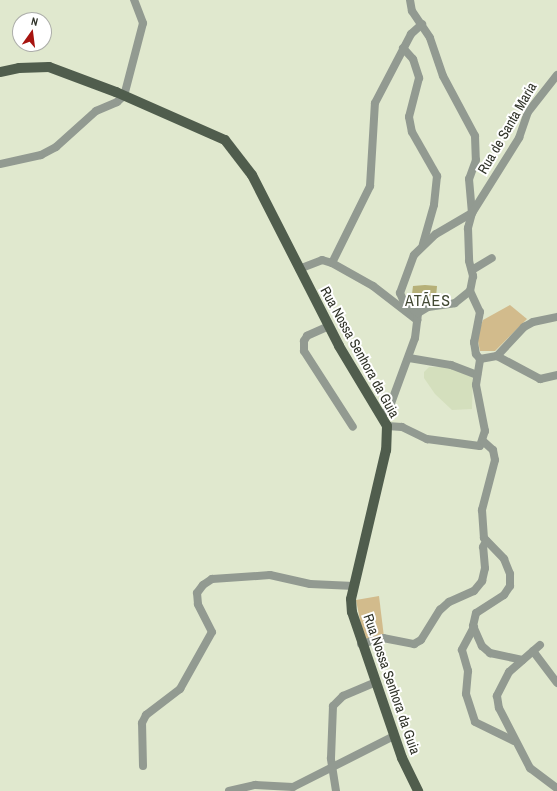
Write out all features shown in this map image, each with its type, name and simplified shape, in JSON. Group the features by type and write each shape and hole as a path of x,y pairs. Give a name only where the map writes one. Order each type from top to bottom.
{"main road":[{"name":"Rua Nossa Senhora da Guia","path":"0,72 19,68 49,68 124,96 225,140 252,175 329,326 387,426 386,450 354,586 352,612 374,683 408,775 418,791"}],"street":[{"path":"0,164 41,155 56,147 96,111 117,102 124,96 143,23 134,0"},
{"path":"387,426 402,427 427,439 472,447 480,446 484,442 485,431 479,408 477,375 480,359 476,354 474,342 480,312 470,290 472,270 468,228 472,213 469,179 476,160 475,136 443,76 430,38 422,24 412,12 410,0"},
{"path":"332,263 370,186 375,103 403,48 422,24"},
{"path":"403,48 413,59 419,78 409,117 412,132 437,176 434,204 423,244"},
{"name":"Rua de Santa Maria","path":"418,317 404,302 400,293 414,254 423,244 472,213 519,138 528,112 557,75"},
{"path":"472,270 492,258"},
{"path":"299,269 322,260 332,263 373,286 418,317"},
{"path":"382,416 390,406 409,358 418,317 428,306 455,303 470,290"},
{"path":"480,359 497,356 524,327 533,322 557,317"},
{"path":"329,326 308,336 304,341 304,351 353,427"},
{"path":"497,356 540,379 557,375"},
{"path":"409,358 451,365 477,375"},
{"path":"361,644 383,638 414,644 421,640 440,610 449,602 474,592 482,581 485,568 483,546 486,541 482,510 495,460 493,450 484,442"},
{"path":"486,541 504,559 510,574 510,586 504,595 476,613 474,627 462,650 468,671 466,694 475,722 514,741"},
{"path":"143,766 142,723 146,715 180,689 212,632 198,604 198,593 203,585 212,579 270,575 310,584 354,586"},
{"path":"474,627 482,646 490,653 522,660"},
{"path":"540,645 509,672 497,696 499,708 506,717 514,741 530,768 557,788"},
{"path":"533,651 557,683"},
{"path":"336,791 332,782 332,713 335,700 374,683"},
{"path":"228,791 255,785 293,787 394,736"}],"shaded area":[{"path":"510,305 527,319 495,351 480,351 477,336 483,320"},
{"path":"429,367 450,367 473,375 472,409 452,410 435,394 424,378 424,372"},
{"path":"379,596 384,637 364,640 356,600"}],"building":[{"path":"413,286 437,286 436,297 412,294"}],"district":[{"name":"ATÃES","path":"428,300"}]}
